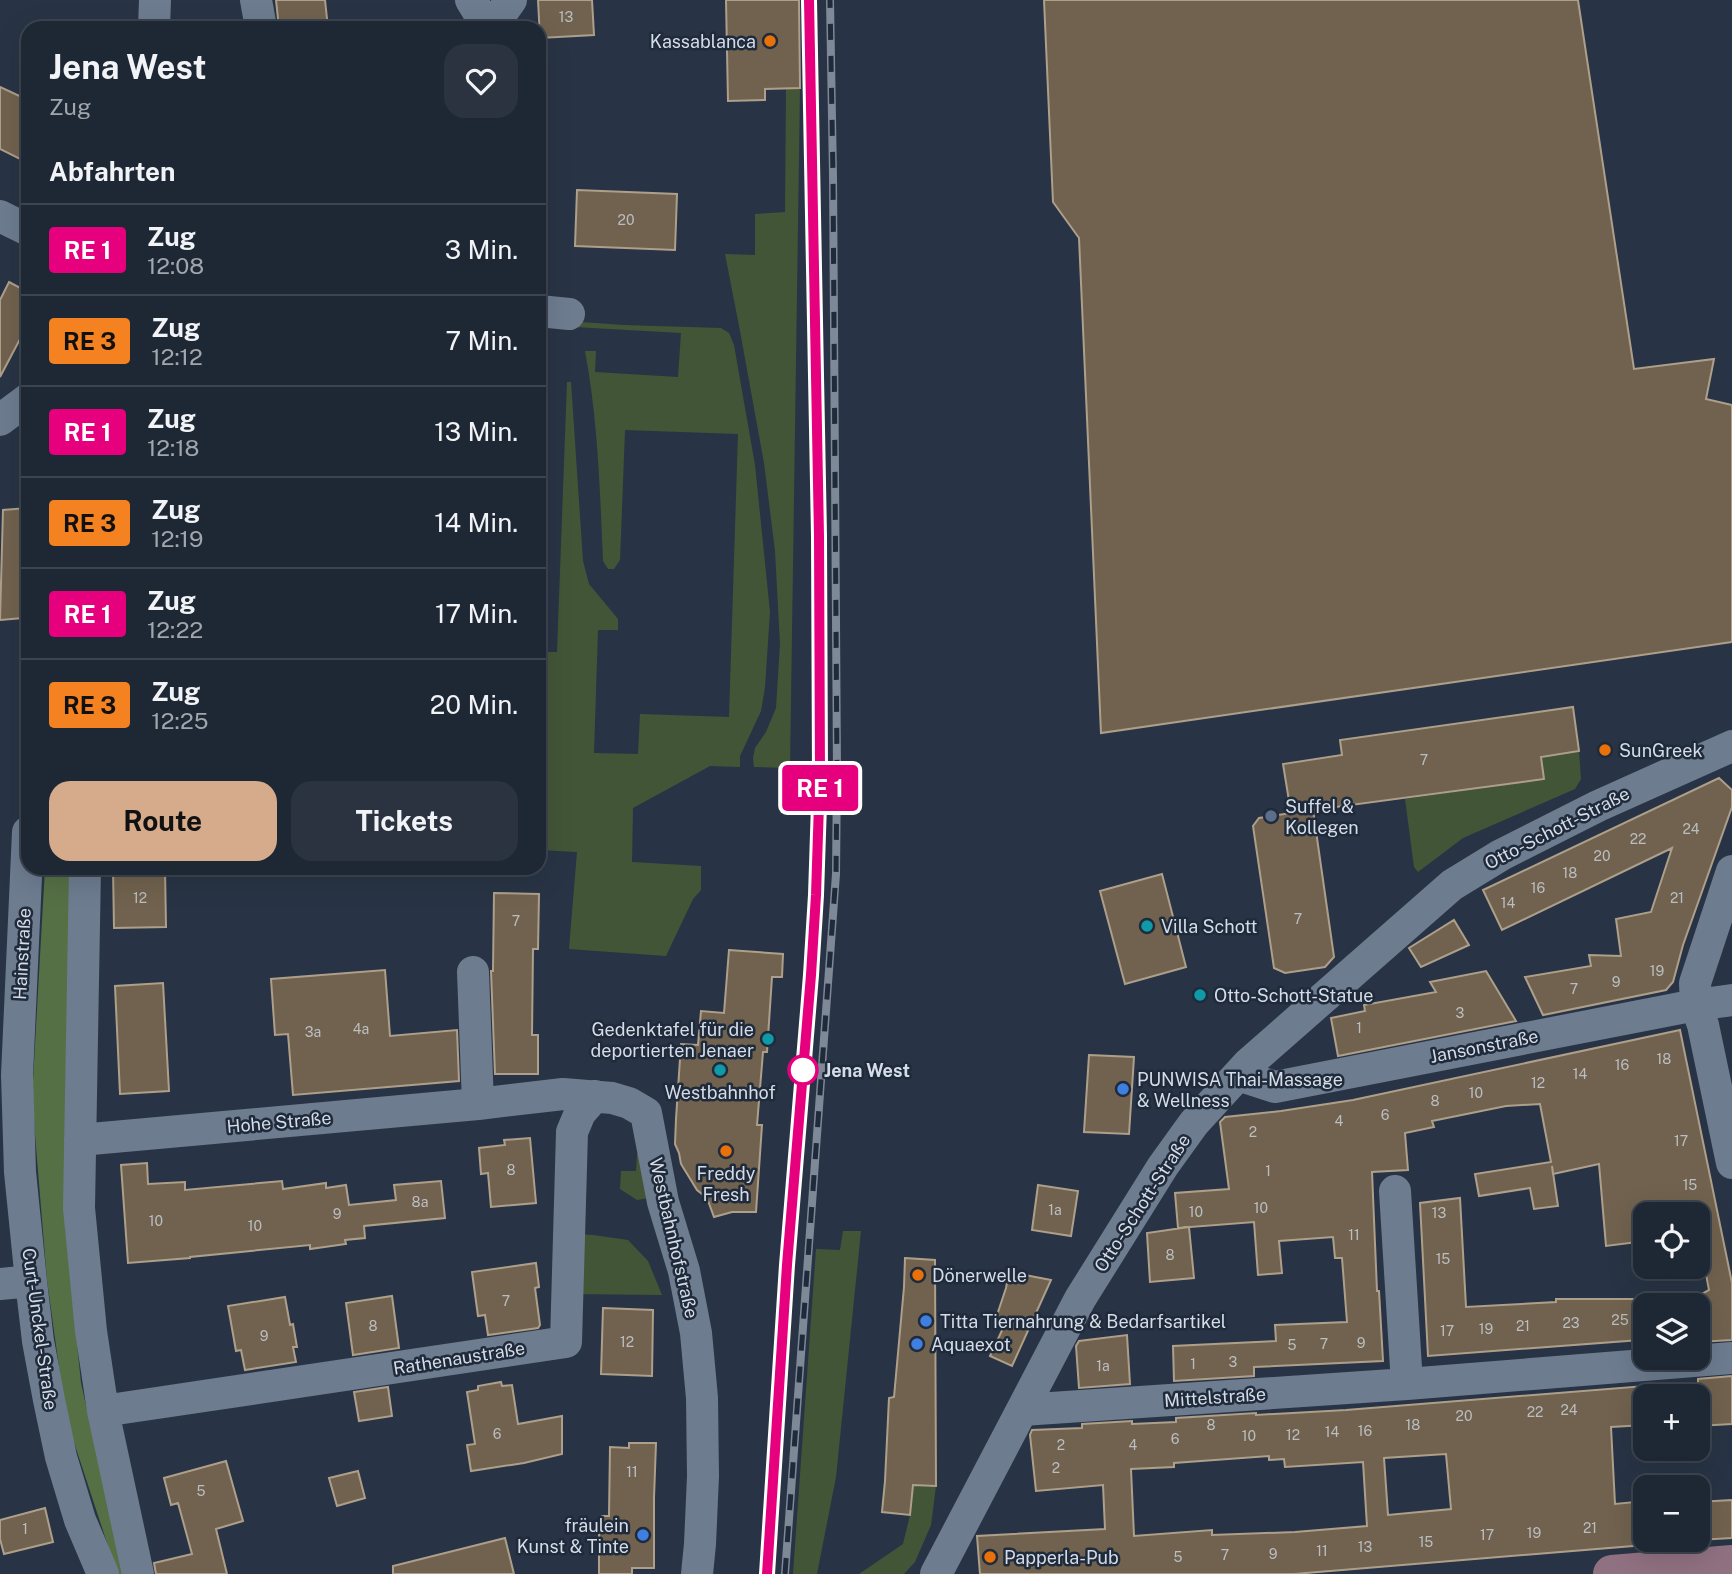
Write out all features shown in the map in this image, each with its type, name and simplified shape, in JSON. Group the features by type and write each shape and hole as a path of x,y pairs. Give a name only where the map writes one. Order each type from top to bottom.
{"main road":[{"path":"1612,1574 1732,1564"}],"street":[{"path":"154,21 155,0"},
{"path":"256,0 260,21"},
{"path":"471,0 485,21"},
{"path":"496,21 512,0"},
{"path":"0,216 21,226"},
{"path":"0,421 21,404"},
{"name":"Otto-Schott-Straße","path":"936,1574 1080,1299 1163,1166 1194,1123 1248,1064 1452,885 1501,855 1588,811 1732,746"},
{"path":"1732,871 1695,983 1696,1006 1703,1025 1732,1163"},
{"name":"Hainstraße","path":"8,1076 24,875"},
{"path":"85,875 79,1208 91,1331 103,1411 138,1574"},
{"path":"473,972 478,1104"},
{"name":"Jansonstraße","path":"1238,1076 1275,1087 1732,1000"},
{"name":"Curt-Unckel-Straße","path":"8,1076 38,1341 49,1400 61,1457 80,1520 103,1574"},
{"name":"Hohe Straße","path":"80,1140 563,1094 612,1098 629,1103 646,1113"},
{"name":"Rathenaustraße","path":"103,1411 566,1342 572,1132 580,1113 594,1096"},
{"name":"Westbahnhofstraße","path":"646,1113 663,1202 684,1271 696,1333 702,1398 704,1476 696,1574"},
{"path":"1395,1191 1407,1384"},
{"path":"0,1284 31,1281"},
{"name":"Mittelstraße","path":"1022,1410 1407,1384 1732,1358"}],"green space":[{"path":"786,88 800,88 790,768 754,767 755,748 766,732 776,708 780,644 775,551 764,463 725,254 755,255 755,214 785,212"},
{"path":"546,320 721,328 729,333 734,345 755,465 770,612 761,711 740,756 740,767 710,766 633,808 632,862 701,866 701,890 693,899 666,956 569,949 577,852 546,850 546,652 557,652 567,382 571,382 583,561 589,584 618,619 618,630 598,630 594,753 638,754 640,714 729,717 738,434 625,430 620,560 614,569 608,569 603,561 596,429 585,351 596,351 595,372 678,377 681,333 546,325"},
{"path":"1579,751 1581,779 1575,789 1463,838 1418,872 1414,867 1405,799 1544,779 1541,757"},
{"path":"45,875 73,875 66,1068 65,1225 81,1383 105,1490 128,1574 119,1574 112,1558 66,1418 47,1280 32,1098"},
{"path":"637,1154 650,1198 637,1200 620,1189 621,1171 636,1171"},
{"path":"843,1231 861,1231 836,1477 817,1574 793,1574 816,1249 840,1250"},
{"path":"575,1234 628,1240 648,1261 662,1295 572,1294"},
{"path":"913,1485 936,1486 931,1525 915,1562 904,1574 859,1574 903,1544"}],"building":[{"path":"276,0 325,0 327,21 278,21"},
{"path":"538,0 592,0 594,35 546,38 546,21 539,21"},
{"path":"726,0 799,0 800,88 765,89 765,100 728,101"},
{"path":"1044,0 1578,0 1634,369 1714,359 1706,399 1732,405 1732,642 1101,733 1079,238 1053,202"},
{"path":"0,87 21,97 21,160 0,149"},
{"path":"577,190 677,194 675,250 575,246"},
{"path":"9,282 21,288 21,337 0,377 0,300"},
{"path":"21,508 21,618 0,620 3,510"},
{"path":"1573,707 1579,751 1541,757 1544,779 1313,810 1334,957 1325,967 1285,973 1274,968 1253,826 1259,818 1291,813 1283,764 1342,755 1340,740"},
{"path":"1719,778 1732,790 1732,807 1683,945 1673,982 1666,990 1543,1015 1525,977 1591,966 1589,955 1621,956 1616,919 1651,912 1672,848 1502,930 1483,890"},
{"name":"Villa Schott","path":"1162,874 1186,967 1125,984 1100,891"},
{"path":"113,875 165,875 166,927 114,928"},
{"path":"494,893 539,894 538,949 533,949 532,1035 538,1035 538,1074 495,1074 491,971"},
{"path":"1454,920 1469,945 1421,967 1409,948"},
{"name":"Westbahnhof","path":"729,950 783,954 782,977 772,977 767,1052 763,1052 757,1125 762,1125 756,1212 732,1212 714,1217 707,1198 697,1190 681,1164 675,1144 676,1119 681,1044 698,1045 701,1011 724,1013"},
{"path":"385,970 390,1036 457,1030 459,1081 293,1095 288,1034 275,1035 271,979"},
{"path":"1486,971 1516,1021 1338,1056 1331,1018 1365,1011 1364,1005 1436,992 1430,982"},
{"path":"163,983 169,1091 120,1094 115,986"},
{"path":"1680,1030 1732,1283 1732,1340 1710,1341 1710,1293 1704,1293 1709,1290 1707,1279 1710,1279 1710,1202 1633,1202 1633,1243 1606,1246 1599,1164 1553,1174 1558,1206 1534,1209 1530,1188 1479,1196 1475,1174 1551,1162 1540,1104 1506,1106 1432,1121 1434,1127 1405,1133 1408,1170 1372,1172 1383,1361 1254,1367 1254,1376 1174,1381 1173,1346 1276,1341 1275,1325 1347,1322 1342,1258 1335,1258 1333,1237 1279,1241 1282,1273 1258,1275 1254,1222 1178,1228 1175,1193 1229,1189 1220,1122 1225,1117 1353,1100"},
{"path":"1089,1055 1134,1057 1129,1134 1084,1132"},
{"path":"530,1138 536,1203 491,1207 488,1173 481,1174 479,1148 505,1145 504,1140"},
{"path":"147,1163 148,1184 185,1182 185,1190 282,1181 283,1189 326,1183 326,1188 346,1185 349,1205 396,1200 394,1185 441,1181 445,1218 364,1226 365,1238 345,1240 346,1244 310,1249 310,1245 128,1263 121,1165"},
{"path":"1038,1185 1078,1191 1071,1236 1032,1230"},
{"path":"1460,1198 1466,1307 1556,1302 1556,1299 1633,1299 1633,1341 1428,1356 1420,1203"},
{"path":"1189,1227 1194,1278 1150,1282 1147,1233"},
{"name":"Aquaexot","path":"905,1258 935,1260 936,1486 913,1485 910,1515 882,1512 889,1398 894,1397"},
{"path":"536,1263 539,1287 535,1288 540,1325 538,1328 488,1335 485,1315 478,1316 472,1272"},
{"path":"1009,1272 1051,1280 1012,1366 990,1356 1005,1324 995,1321"},
{"path":"392,1296 399,1348 353,1355 346,1303"},
{"path":"285,1297 297,1347 293,1347 296,1362 245,1370 241,1350 236,1351 228,1306"},
{"path":"603,1308 653,1310 652,1376 601,1374"},
{"path":"1127,1335 1130,1384 1079,1388 1076,1346 1079,1341"},
{"path":"1732,1376 1732,1424 1710,1425 1710,1384 1698,1384 1698,1379"},
{"path":"501,1382 502,1386 512,1385 518,1424 562,1416 562,1454 471,1471 467,1445 475,1444 467,1392 478,1390 478,1386"},
{"path":"388,1387 392,1416 359,1421 354,1392"},
{"path":"1633,1387 1633,1426 1611,1427 1615,1504 1633,1502 1633,1546 1294,1574 980,1574 977,1536 1105,1529 1103,1485 1036,1491 1030,1435 1032,1430 1082,1428 1082,1424 1176,1422 1176,1418 1256,1415","holes":["1446,1454 1451,1509 1388,1515 1384,1458","1269,1456 1269,1460 1284,1459 1285,1467 1363,1462 1367,1526 1295,1532 1212,1535 1212,1530 1134,1536 1131,1469"]},
{"path":"629,1443 656,1443 654,1568 632,1568 632,1574 599,1574 599,1532 603,1532 602,1516 609,1516 610,1447 629,1448"},
{"path":"226,1461 243,1521 216,1529 227,1574 156,1574 154,1563 192,1554 178,1503 171,1505 164,1478"},
{"path":"358,1471 365,1498 337,1506 329,1478"},
{"path":"1732,1500 1732,1538 1710,1539 1710,1501"},
{"path":"45,1508 53,1542 4,1554 0,1539 0,1520"},
{"path":"505,1538 514,1574 393,1574 393,1566"}],"railway":[{"path":"767,1574 809,1001 820,773 819,536 808,0"},
{"path":"785,1574 836,874 830,0"}],"train":[{"path":"767,1574 787,1265 811,975 820,773 819,536 809,0"}],"place":[{"name":"Kassablanca","path":"770,41"},
{"name":"SunGreek","path":"1605,750"},
{"name":"Suffel & Kollegen","path":"1271,816"},
{"name":"Villa Schott","path":"1147,926"},
{"name":"Otto-Schott-Statue","path":"1200,995"},
{"name":"Gedenktafel für die deportierten Jenaer","path":"768,1039"},
{"name":"Westbahnhof","path":"720,1070"},
{"name":"Jena West","path":"803,1070"},
{"name":"PUNWISA Thai-Massage & Wellness","path":"1123,1089"},
{"name":"Freddy Fresh","path":"726,1151"},
{"name":"Dönerwelle","path":"918,1275"},
{"name":"Titta Tiernahrung & Bedarfsartikel","path":"926,1321"},
{"name":"Aquaexot","path":"917,1344"},
{"name":"fräulein Kunst & Tinte","path":"643,1535"},
{"name":"Papperla-Pub","path":"990,1557"}]}
